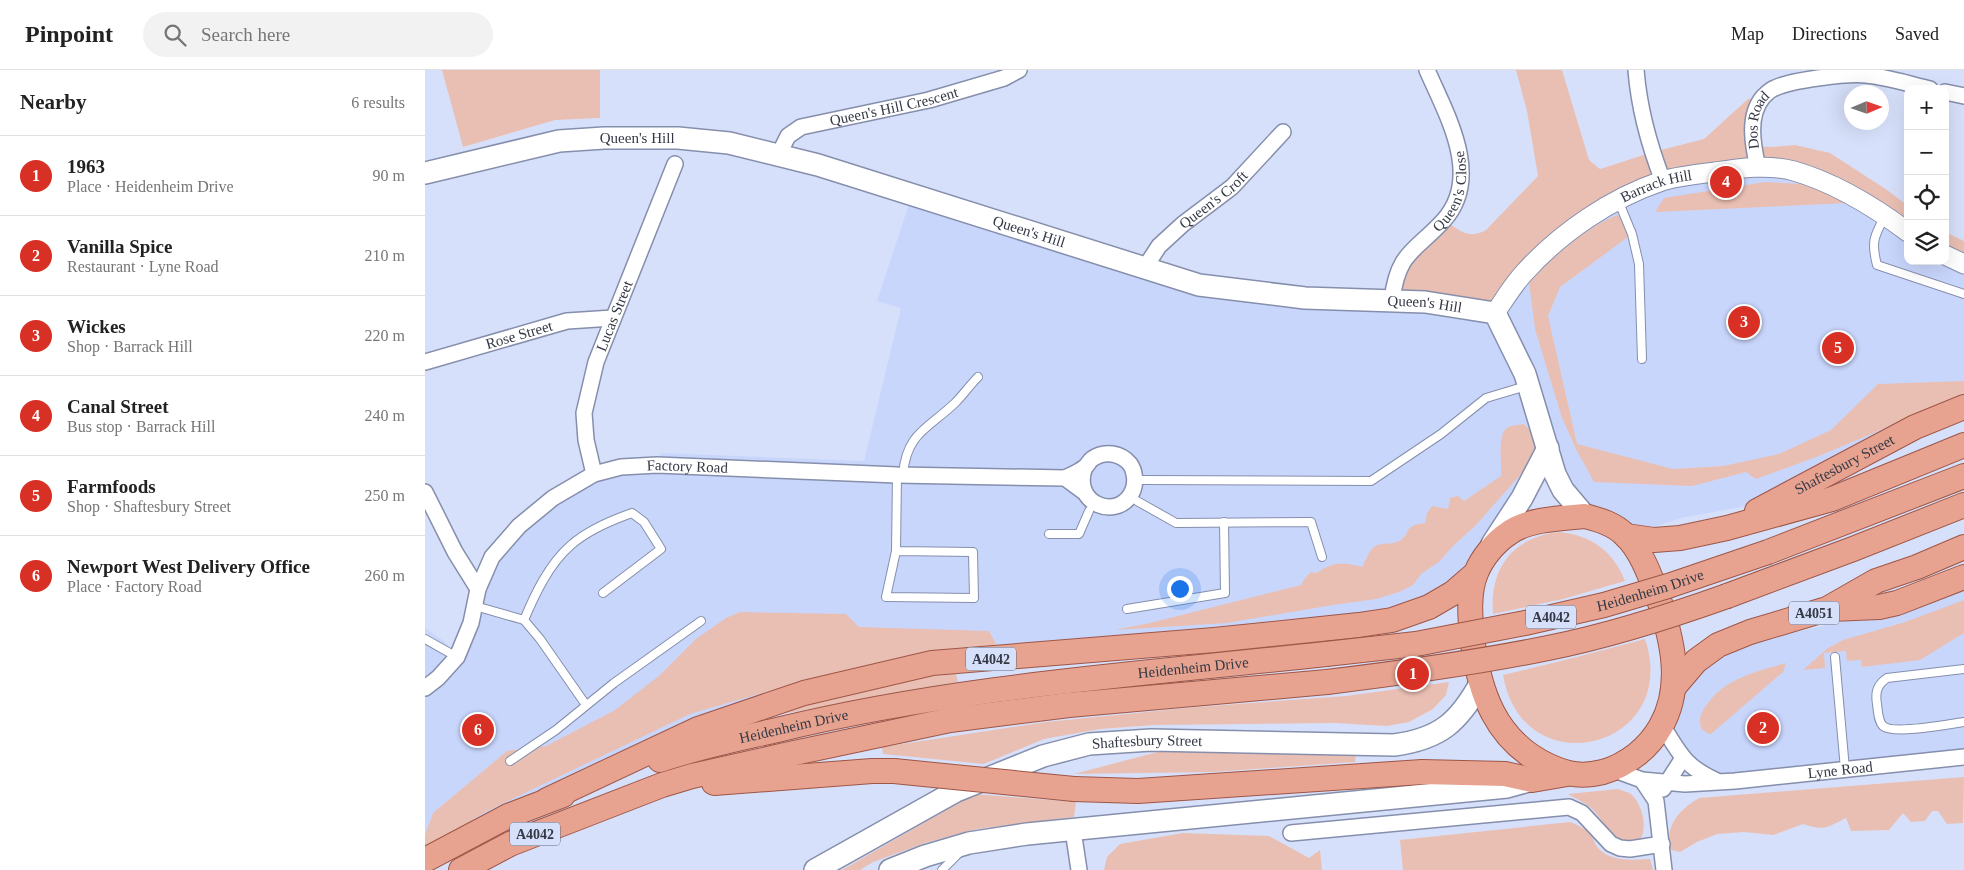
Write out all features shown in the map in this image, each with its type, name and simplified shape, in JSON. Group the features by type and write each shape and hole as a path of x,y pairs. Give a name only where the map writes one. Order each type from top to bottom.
{"main road":[{"name":"Queen's Hill","path":"425,173 559,141 604,138 678,138 729,143 779,154 1199,285 1295,297 1425,302 1495,313"},
{"path":"1495,313 1525,374 1555,474 1563,490 1585,516"},
{"name":"Shaftesbury Street","path":"1727,528 1784,495 1915,427 1964,407"},
{"name":"A4042","path":"1626,536 1654,540 1680,538 1727,528 1832,499 1964,445"},
{"path":"1480,565 1522,498 1548,448"},
{"name":"Heidenheim Drive","path":"425,860 508,816 547,800 685,752 811,722 912,701 978,691 1417,644 1525,624 1604,605 1668,586 1768,552 1964,476"},
{"name":"Heidenheim Drive","path":"461,870 510,844 662,785 692,776 950,720 1069,705 1327,682 1409,672 1549,648 1624,630 1727,596 1964,505"},
{"name":"A4042","path":"547,800 698,728 804,693 932,663 1214,640 1392,620 1429,608 1453,593 1509,532 1532,523 1557,518 1585,516 1607,522 1626,536 1638,552 1651,579 1666,620 1673,651 1673,688 1662,725 1650,742 1633,758 1612,769 1590,775 1567,774 1540,762 1514,743 1497,722 1488,704 1481,682 1471,624 1471,600 1480,565"},
{"name":"A4051","path":"1673,688 1696,661 1718,645 1750,632 1827,609 1876,581 1917,568 1964,547"},
{"path":"1827,609 1879,607 1897,603 1964,577"},
{"name":"Shaftesbury Street","path":"815,870 956,791 1043,756 1089,744 1151,740 1394,745 1409,743 1440,732 1469,703 1481,682"},
{"name":"A4042","path":"612,804 707,784 872,771 894,771 1074,789 1138,791 1421,772 1505,774 1532,780"},
{"path":"890,870 925,856 969,843 1073,830 1507,787 1532,780 1567,774"}],"street":[{"name":"Queen's Hill Crescent","path":"779,154 788,136 801,127 929,100 1004,78 1019,70"},
{"name":"Queen's Close","path":"1392,300 1394,283 1399,267 1413,248 1444,220 1454,205 1460,182 1460,157 1454,133 1427,70"},
{"path":"1636,70 1638,94 1663,181"},
{"name":"Dos Road","path":"1758,168 1753,146 1753,128 1756,111 1762,98 1774,88 1795,82 1866,72 1915,85"},
{"path":"1949,93 1964,96"},
{"name":"Queen's Croft","path":"1144,269 1159,246 1183,224 1231,187 1283,132"},
{"name":"Lucas Street","path":"594,474 586,440 583,413 596,362 675,164"},
{"name":"Barrack Hill","path":"1495,313 1523,274 1548,249 1571,231 1618,200 1663,181 1729,169 1758,168 1793,171 1818,179 1848,193 1885,215 1904,229"},
{"path":"1949,258 1964,264"},
{"name":"Rose Street","path":"425,362 567,321 613,318"},
{"path":"1085,467 1065,478 1092,502 1113,507 1129,498 1136,486 1130,464 1123,458 1115,454 1099,455 1085,467 1082,475 1082,483 1092,502"},
{"name":"Factory Road","path":"425,688 438,678 457,657 471,623 478,589 492,557 519,526 553,498 594,474 621,467 657,465 900,475 1065,478"},
{"path":"425,492 455,552 478,589"},
{"path":"1662,725 1691,767 1717,782"},
{"name":"Lyne Road","path":"1612,769 1642,780 1685,784 1964,757"},
{"path":"1656,802 1683,758"},
{"path":"1642,780 1656,802 1664,870"},
{"path":"1291,834 1569,807 1582,813 1611,844 1620,848 1630,849 1662,844"},
{"path":"1073,830 1079,870"}],"lane":[{"path":"1618,200 1632,234 1639,264 1642,359"},
{"path":"1885,215 1874,236 1877,265 1964,294"},
{"path":"896,551 973,552 974,598 886,598 896,551 900,475 904,457 921,430 955,403 978,377"},
{"path":"1136,486 1371,481 1441,434 1486,398 1528,385"},
{"path":"1136,486 1176,522 1311,522 1322,557"},
{"path":"1049,534 1079,534 1092,502"},
{"path":"524,620 534,596 554,564 571,545 611,520 633,513 644,522 661,549 603,593"},
{"path":"1127,609 1225,593 1224,522"},
{"path":"475,606 524,620 540,639 586,706"},
{"path":"510,761 556,730 614,683 701,621"},
{"path":"425,638 457,657"},
{"path":"1835,657 1845,769"},
{"path":"1964,669 1887,678 1879,684 1876,694 1878,717 1884,726 1890,729 1964,722"},
{"path":"942,870 969,843"}],"shaded area":[{"path":"442,70 600,70 600,118 555,120 463,147"},
{"path":"1516,70 1562,70 1589,160 1600,169 1653,152 1704,139 1748,99 1762,98 1753,146 1795,145 1830,153 1904,203 1904,230 1792,171 1700,174 1600,211 1495,313 1392,300 1394,283 1444,220 1469,234 1486,230 1538,176 1527,111"},
{"path":"1792,171 1904,230 1904,265 1949,265 1949,262 1964,264 1964,407 1784,495 1741,507 1681,518 1626,536 1585,516 1548,449 1485,555 1429,607 932,663 804,693 425,844 425,628 444,641 457,657 492,557 594,474 657,465 661,453 864,461 901,308 877,301 912,195 1144,269 1392,300 1548,249 1663,181"},
{"path":"1765,182 1805,184 1849,203 1655,212 1664,198"},
{"path":"1617,215 1626,220 1632,234 1560,287 1548,316 1577,444 1673,469 1723,466 1779,454 1831,430 1878,384 1964,381 1964,395 1819,456 1756,479 1746,472 1692,486 1594,482 1562,418 1535,329 1529,282 1570,244 1592,228"},
{"path":"1949,234 1964,241 1964,264 1949,257"},
{"path":"1524,424 1534,434 1537,452 1521,474 1476,525 1440,561 1421,574 1413,585 1399,592 1376,599 1227,623 1114,630 1150,623 1301,585 1311,572 1317,573 1328,566 1349,564 1362,567 1372,548 1380,544 1398,542 1411,527 1425,523 1427,513 1432,506 1448,509 1450,498 1458,496 1464,501 1501,476 1501,443 1504,431 1511,426"},
{"path":"1559,532 1581,537 1599,546 1614,561 1625,581 1563,599 1493,614 1495,582 1507,558 1529,540"},
{"path":"1964,579 1964,757 1713,780 1676,752 1668,708 1718,655 1768,638 1897,610"},
{"path":"1964,600 1964,633 1920,660 1862,667 1861,660 1847,661 1846,651 1824,653 1825,668 1803,670 1828,648 1843,640 1905,622"},
{"path":"740,612 846,614 859,627 989,631 995,642 995,651 892,664 773,690 690,714 485,812 425,851 425,835 433,813 507,751 546,746 615,710 660,675 696,639 726,618"},
{"path":"1645,639 1650,677 1641,707 1621,729 1595,741 1566,742 1538,733 1516,710 1503,675"},
{"path":"1786,663 1783,672 1711,734 1703,730 1700,721 1701,716 1715,694 1733,681"},
{"path":"955,670 958,682 744,721 854,690"},
{"path":"1449,682 1446,695 1433,709 1409,722 1387,726 1334,723 1154,725 1100,729 1044,739 984,764 883,754 882,747 1046,722 1197,707 1346,696"},
{"path":"1165,750 1356,754 1355,762 1213,772 1074,774"},
{"path":"1964,777 1963,823 1947,824 1938,811 1932,811 1925,821 1911,822 1903,813 1889,830 1851,831 1846,818 1821,828 1803,824 1773,835 1744,832 1717,834 1697,842 1680,852 1671,850 1670,833 1675,819 1685,808 1699,798"},
{"path":"1618,789 1631,794 1639,805 1644,823 1641,839 1631,842 1618,840 1592,809 1568,794"},
{"path":"974,794 1076,802 1074,817 977,829 925,843 873,862 860,870 842,870"},
{"path":"1570,822 1588,832 1603,853 1622,859 1650,859 1653,870 1403,870 1400,840"},
{"path":"1183,833 1269,836 1309,858 1320,850 1322,870 1104,870 1107,857 1120,844"}],"place":[{"name":"Canal Street","path":"1726,182"},
{"name":"Wickes","path":"1744,322"},
{"name":"Farmfoods","path":"1838,348"},
{"name":"1963","path":"1413,674"},
{"name":"Vanilla Spice","path":"1763,728"},
{"name":"Newport West Delivery Office","path":"478,730"}]}
